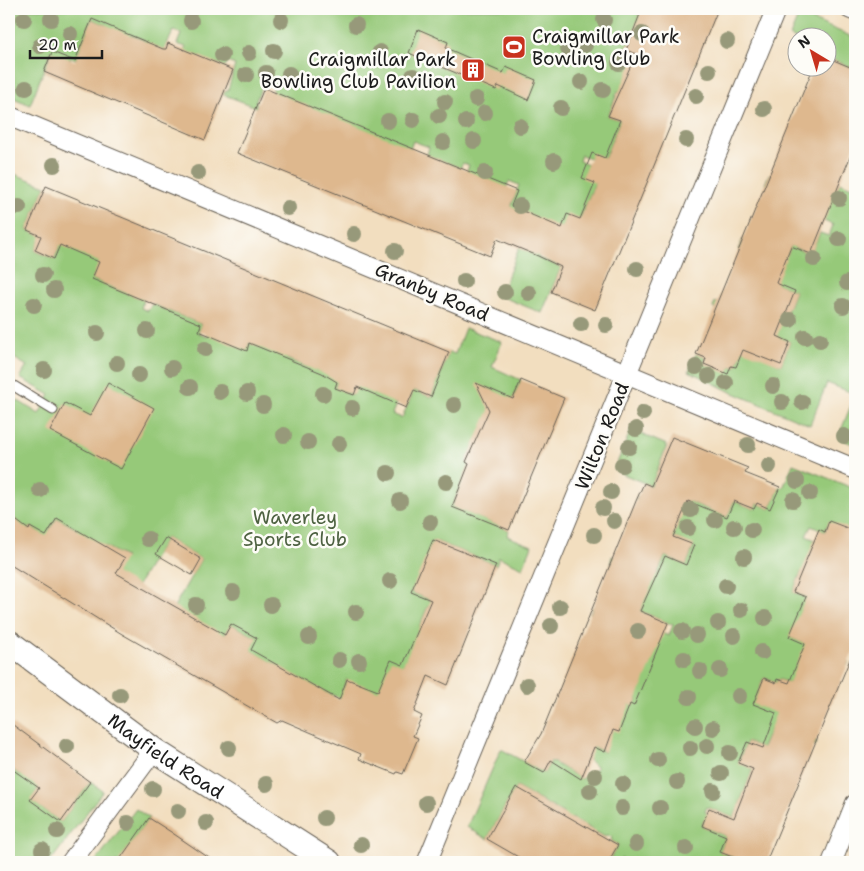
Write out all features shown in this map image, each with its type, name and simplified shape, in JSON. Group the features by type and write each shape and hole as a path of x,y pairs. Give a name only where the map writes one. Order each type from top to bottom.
{"street":[{"name":"Wilton Road","path":"427,862 776,9"},
{"path":"850,9 855,11"},
{"name":"Granby Road","path":"9,116 627,372 855,469"},
{"name":"Mayfield Road","path":"9,642 154,750 329,862"},
{"path":"71,862 154,750"},
{"path":"832,862 855,804"}],"lane":[{"path":"9,383 53,410"}],"green space":[{"path":"9,9 626,9 641,15 655,43 697,60 696,64 631,37 626,50 646,58 630,96 618,91 608,116 620,120 605,158 590,158 581,155 579,161 588,165 595,183 580,219 546,238 538,258 561,267 542,313 500,296 519,248 536,255 542,240 511,207 519,185 509,181 501,201 467,171 469,165 463,163 460,168 427,155 429,147 413,141 410,149 272,92 275,84 267,81 264,89 261,88 256,100 256,107 222,94 228,90 235,65 227,62 225,67 217,63 215,69 182,55 186,47 177,44 181,34 174,30 158,62 136,59 144,40 131,35 124,51 99,40 106,25 92,19 76,59 71,57 70,60 51,52 30,105 9,96"},
{"path":"799,14 832,28 793,28"},
{"path":"836,30 855,38 855,69 836,61"},
{"name":"Waverley Sports Club","path":"9,172 46,186 27,230 44,237 39,241 35,251 54,259 59,248 58,243 101,262 92,279 144,300 141,308 148,311 152,304 201,324 198,333 206,337 211,328 247,350 249,343 260,347 265,335 291,349 287,359 308,367 312,356 338,380 335,387 353,395 361,376 396,404 392,414 402,418 411,397 411,389 431,397 449,352 455,354 465,328 502,342 492,367 521,380 512,401 488,388 492,401 489,410 502,416 475,443 466,462 480,468 474,493 460,487 452,506 509,530 507,536 532,546 523,568 499,557 496,565 433,540 428,551 441,557 411,592 469,616 453,617 428,606 419,627 431,632 403,665 371,713 347,679 344,687 348,688 343,699 322,691 250,650 257,638 231,624 224,636 174,607 201,559 166,538 112,627 110,575 125,557 105,546 98,558 69,542 77,529 57,518 50,529 48,538 30,527 9,562 9,537 19,523 9,515 9,395 39,414 50,395 20,378 27,366 9,355"},
{"path":"769,174 813,192 838,188 840,182 854,188 855,184 855,394 827,383 810,425 729,391 689,371 696,354 706,358 704,364 728,373 731,366 736,367 741,354 740,345 781,365 790,342 713,308 715,302 759,320 787,312 795,291 775,283 781,267 738,249 743,239 786,257 792,244 796,245 795,248 810,254 820,233 829,236 833,225 824,221 809,202 765,184"},
{"path":"855,395 855,445 838,438"},
{"path":"631,430 667,445 651,486 614,470"},
{"path":"793,464 855,489 855,519 850,533 828,524 825,532 811,526 806,536 820,542 834,573 855,581 855,594 801,572 793,592 821,603 789,637 849,661 847,666 842,664 789,683 778,679 776,683 764,678 754,703 768,702 817,741 815,746 771,728 762,748 747,742 738,762 753,769 734,818 707,807 705,812 716,817 704,820 702,826 726,836 720,852 745,862 629,862 621,858 618,862 608,862 618,845 611,840 612,837 606,835 605,837 572,818 564,832 563,813 516,787 487,839 467,827 501,749 544,773 551,761 582,779 597,768 589,760 581,757 587,744 605,752 590,736 626,702 634,705 637,699 617,624 590,613 594,605 669,636 673,625 640,611 652,581 610,564 612,556 657,575 665,556 686,565 694,546 673,537 680,519 636,501 638,496 660,505 661,490 727,517 734,501 754,509 757,503 770,509 780,487 783,488"},
{"path":"40,747 40,786 31,800 61,822 90,782 103,791 50,862 9,862 9,767 20,775"},
{"path":"136,809 149,818 123,856 139,859 137,862 95,862"}],"building":[{"path":"642,9 718,9 595,310 551,292 561,267 538,256 497,239 490,256 237,153 264,88 517,191 511,206 562,228 567,214 580,219 595,183 582,178 592,153 605,158 620,120 608,116 636,54 626,50"},
{"path":"92,19 163,49 166,49 168,43 233,70 205,140 44,72 52,52 75,61"},
{"name":"Craigmillar Park Bowling Club Pavilion","path":"418,29 448,42 446,48 503,73 506,67 536,80 528,100 498,86 496,90 409,53"},
{"path":"836,61 855,69 855,145 811,254 791,246 776,283 795,291 777,336 790,342 781,365 743,350 736,367 731,366 728,374 704,364 706,358 696,354 809,78 836,78"},
{"path":"46,186 449,352 431,397 414,390 406,408 357,387 354,395 335,388 337,382 322,373 249,343 247,351 199,331 201,324 92,279 99,262 60,245 54,259 35,250 41,236 27,230"},
{"path":"521,380 564,398 509,530 452,507 469,464 466,462 489,410 476,383 513,399"},
{"path":"108,383 154,408 121,469 50,431 65,403 90,416"},
{"path":"672,437 748,468 745,473 780,487 770,509 757,503 754,509 734,501 727,517 688,501 673,537 694,545 686,565 665,556 640,611 668,623 634,706 630,704 619,732 613,730 605,752 594,747 581,779 551,760 544,773 524,762 541,734 644,483 651,486"},
{"path":"9,515 29,530 30,527 46,536 57,518 125,558 116,573 225,635 231,624 257,638 251,650 339,700 347,679 378,691 391,660 403,665 431,600 411,592 433,540 496,565 448,685 428,676 414,712 422,716 413,736 418,738 403,774 397,772 396,774 359,759 361,754 282,720 277,723 122,634 9,564"},
{"path":"829,521 855,531 855,647 766,862 745,862 720,852 726,836 702,826 709,808 734,818 753,769 738,763 747,742 763,748 776,713 753,704 764,678 776,683 777,679 789,683 805,644 789,637 806,597 793,592 819,529 825,532"},
{"path":"166,538 201,559 192,575 156,554"},
{"path":"9,722 90,782 61,822 30,800 39,788 9,767"},
{"path":"516,787 618,845 608,862 527,862 487,839"},
{"path":"149,818 171,832 215,862 118,862"}],"place":[{"name":"Craigmillar Park Bowling Club","path":"514,47"},
{"name":"Craigmillar Park Bowling Club Pavilion","path":"473,70"}]}
